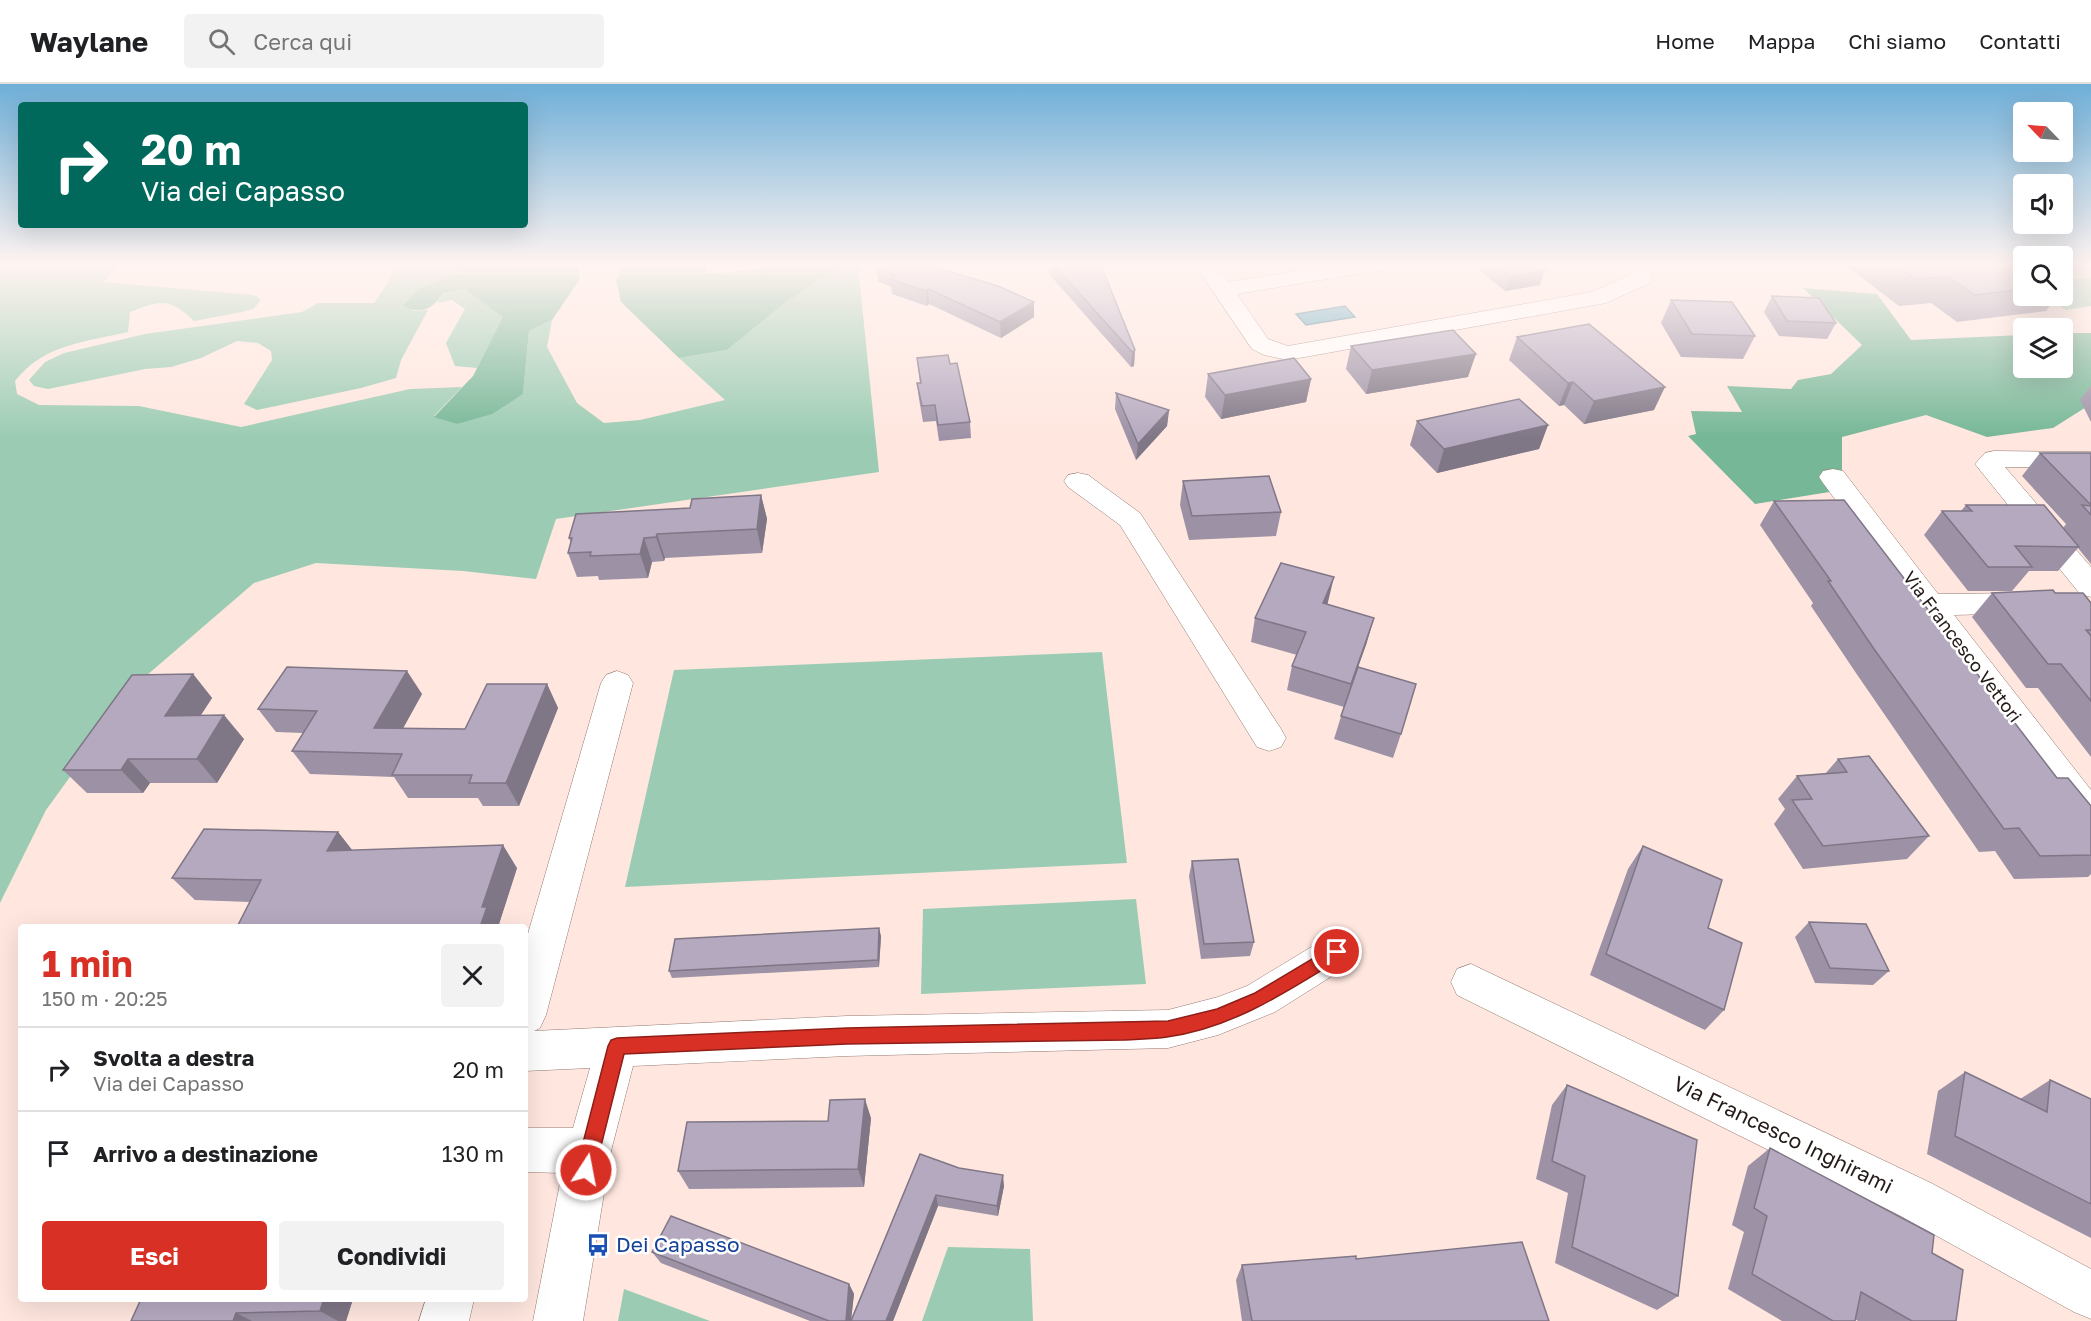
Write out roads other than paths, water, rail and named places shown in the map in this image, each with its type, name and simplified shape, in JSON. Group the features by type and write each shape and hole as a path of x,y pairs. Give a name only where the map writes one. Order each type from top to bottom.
{"street":[{"path":"1246,323 1260,344 1279,352 1299,353 1464,323"},
{"path":"2075,598 1988,464 1994,459 2091,460"},
{"name":"Via Francesco Vettori","path":"1833,477 2091,817"},
{"path":"1078,481 1130,519 1269,738"},
{"path":"1929,604 2075,598"},
{"path":"528,1004 617,683"},
{"path":"528,1051 847,1036 1125,1032 1168,1029 1218,1016 1261,999 1337,952"},
{"name":"Via Francesco Inghirami","path":"1471,982 1915,1199 2091,1295"},
{"path":"558,1321 589,1151 617,1046"},
{"path":"528,1150 589,1151"},
{"path":"444,1321 449,1302"}],"place":[{"name":"Dei Capasso","path":"598,1245"}]}
